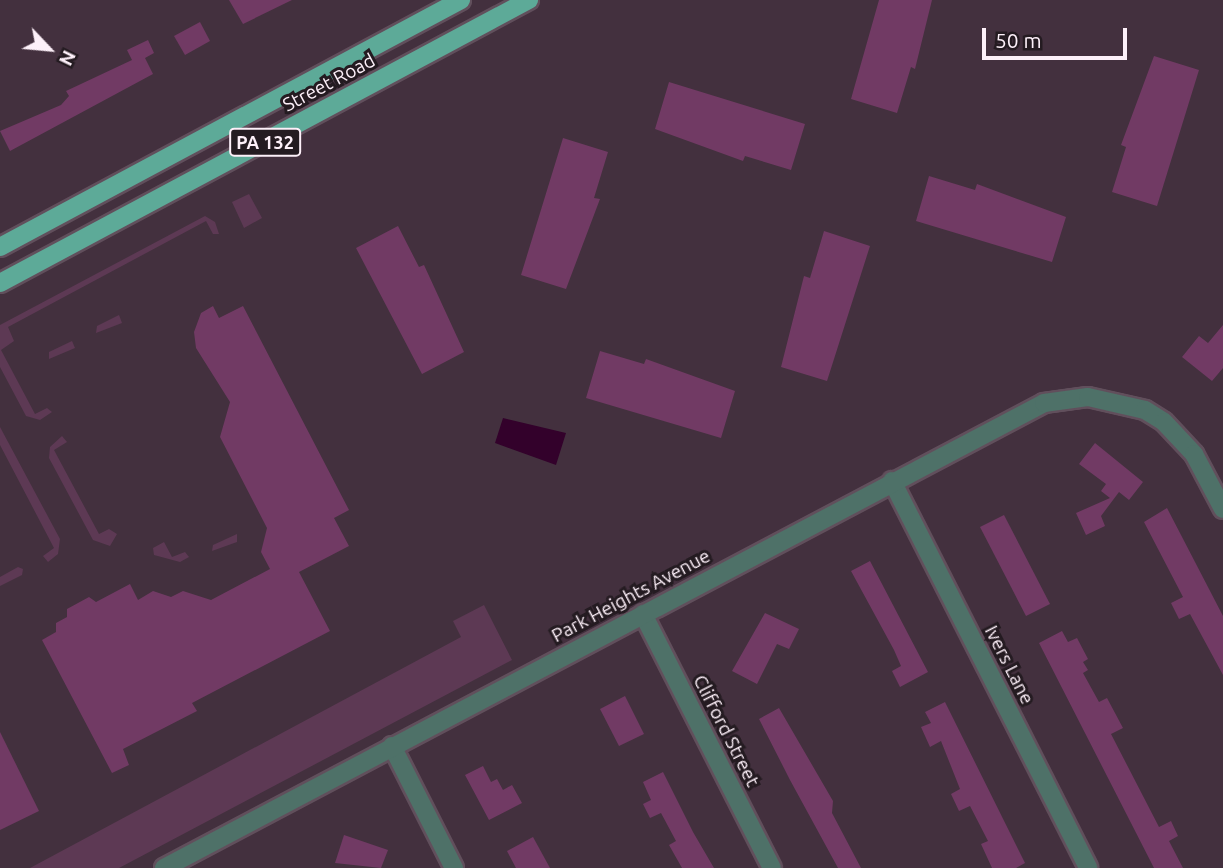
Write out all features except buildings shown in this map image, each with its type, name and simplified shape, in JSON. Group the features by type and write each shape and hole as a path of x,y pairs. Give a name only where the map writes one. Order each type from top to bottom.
{"main road":[{"name":"Street Road","path":"0,247 461,0"},
{"name":"Street Road","path":"0,283 529,0"}],"street":[{"name":"Park Heights Avenue","path":"164,868 1044,402 1088,397 1127,403 1164,422 1182,438 1223,509"},
{"name":"Ivers Lane","path":"892,481 1088,868"},
{"name":"Clifford Street","path":"643,614 772,868"},
{"path":"392,746 454,868"}],"shaded area":[{"path":"249,194 262,218 244,228 232,202"},
{"path":"205,216 215,222 219,234 213,234 206,221 8,327 14,341 1,350 35,414 47,408 52,412 40,420 26,416 0,367 0,325"},
{"path":"119,315 122,323 96,333 97,326"},
{"path":"72,341 75,348 49,359 49,352"},
{"path":"503,418 566,433 556,465 495,443"},
{"path":"0,427 60,539 58,554 48,562 43,556 54,548 0,445"},
{"path":"62,436 67,442 54,450 99,534 109,529 117,534 110,546 93,540 49,458 50,447"},
{"path":"237,534 237,542 212,551 213,545"},
{"path":"164,542 172,557 185,552 189,557 180,562 154,555 153,548"},
{"path":"18,567 23,569 22,575 0,586 0,577"},
{"path":"484,605 512,660 119,868 30,868 461,637 453,621"}]}
